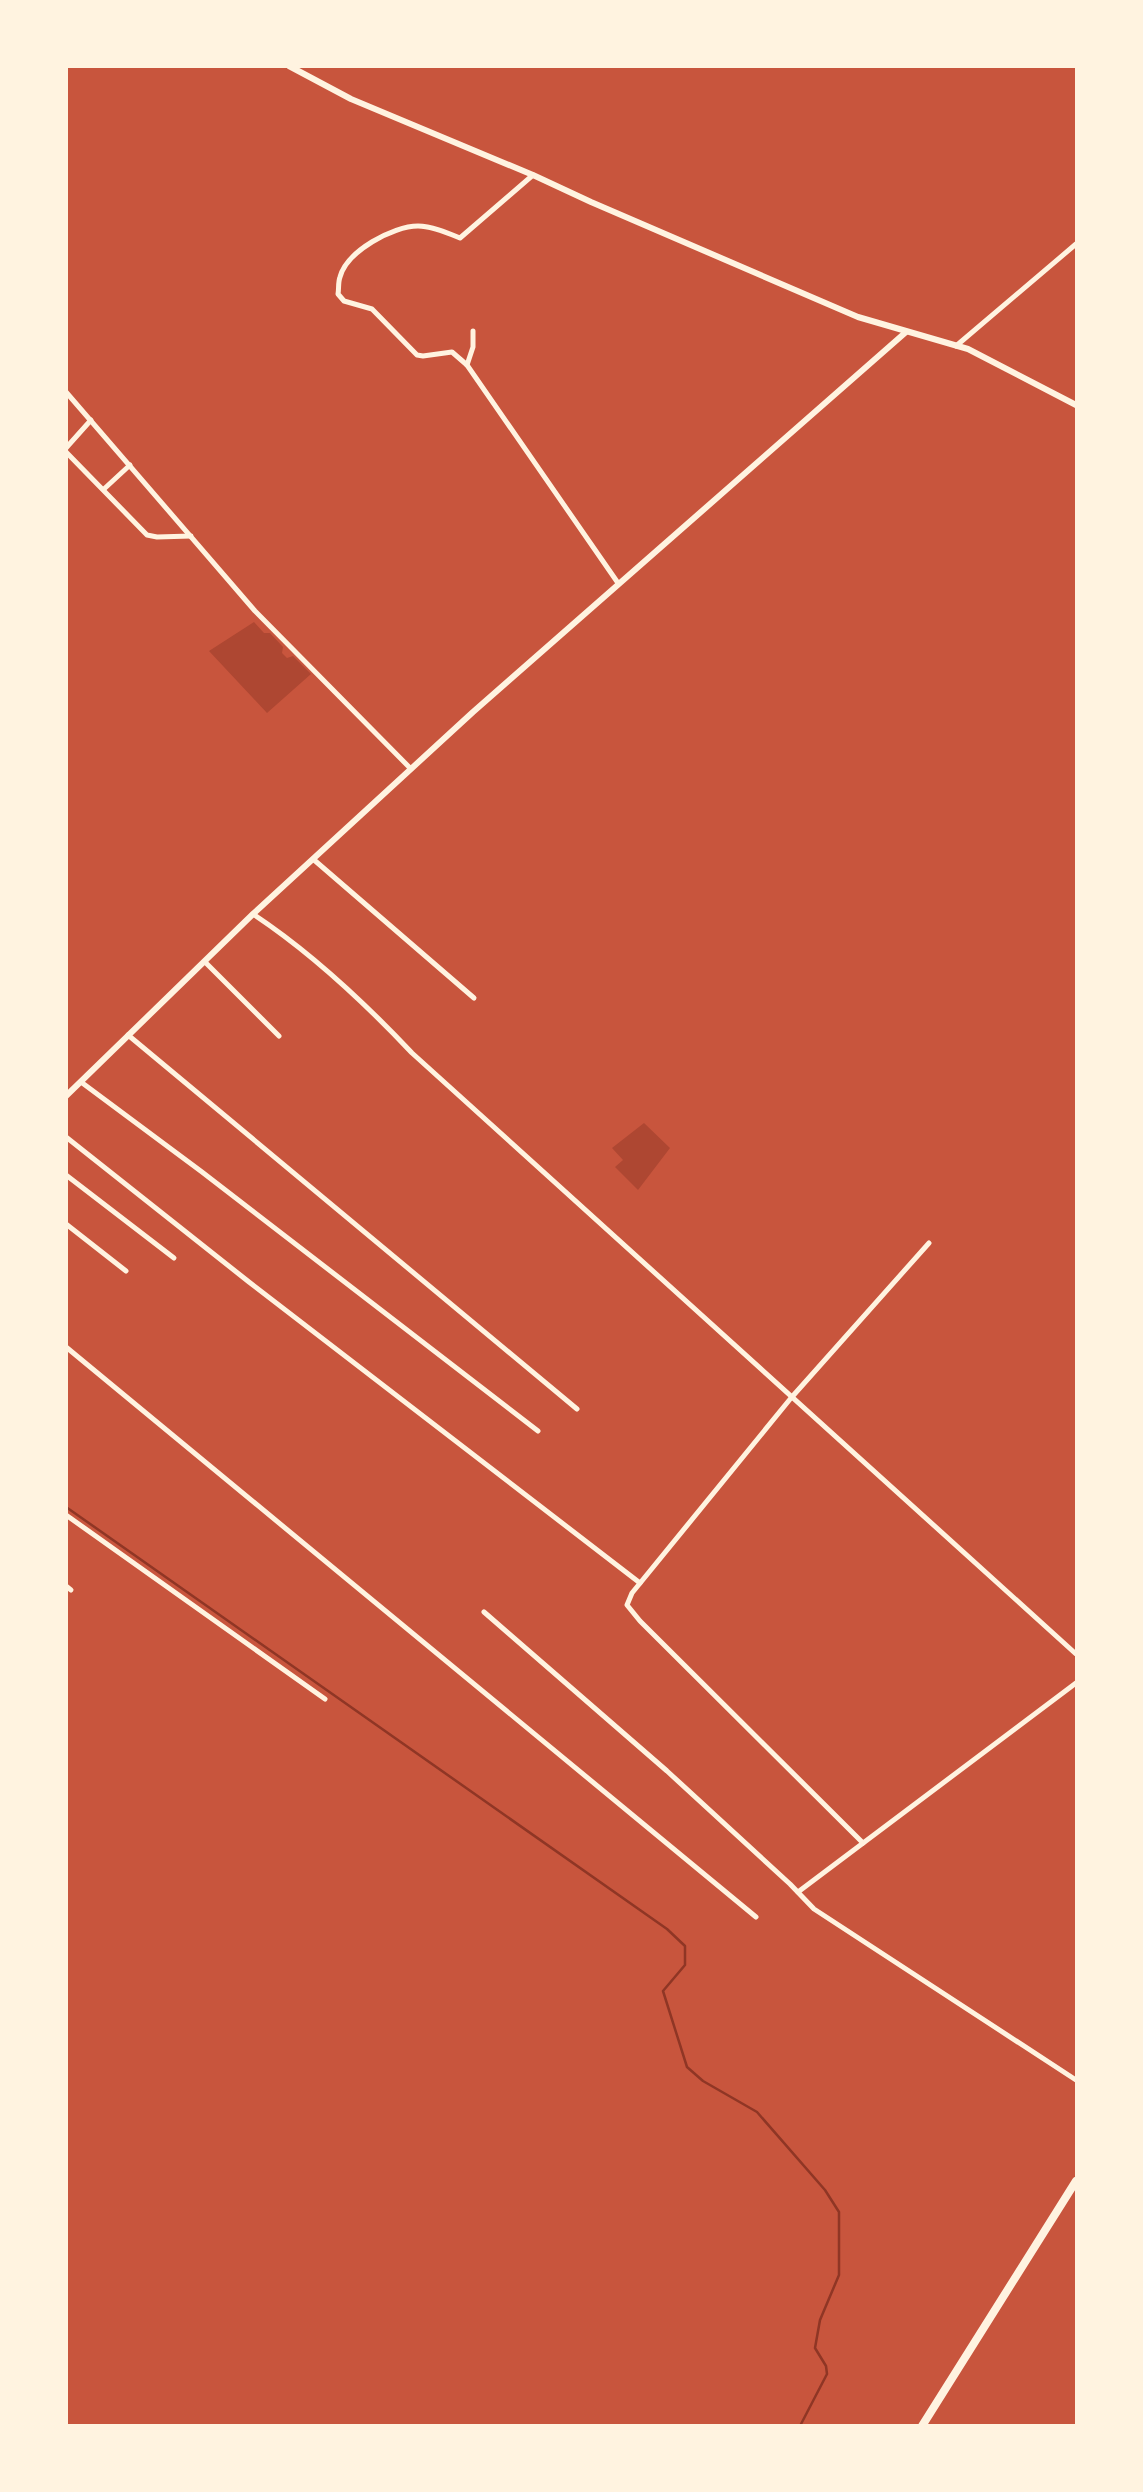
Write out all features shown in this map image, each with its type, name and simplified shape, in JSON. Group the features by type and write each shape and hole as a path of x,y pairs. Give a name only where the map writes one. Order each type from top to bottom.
{"main road":[{"path":"922,2426 1076,2181"}],"street":[{"path":"294,68 351,99 858,317 968,349 1076,405"},
{"path":"533,175 460,238 419,226 396,230 358,251 340,278 338,294 344,301 372,309 417,355 452,352 467,365 618,583"},
{"path":"956,346 1076,244"},
{"path":"467,365 473,331"},
{"path":"66,1096 253,914 411,769 618,583 906,332"},
{"path":"66,393 255,611 411,769"},
{"path":"91,420 66,450 147,535 191,536"},
{"path":"104,489 130,465"},
{"path":"313,859 474,998"},
{"path":"253,914 288,937 363,1003 412,1053 1076,1654"},
{"path":"205,962 279,1036"},
{"path":"128,1035 578,1409"},
{"path":"81,1082 202,1172 538,1432"},
{"path":"66,1137 249,1282 640,1583"},
{"path":"66,1175 174,1258"},
{"path":"66,1224 125,1271"},
{"path":"863,1843 627,1605 632,1593 791,1398 929,1243"},
{"path":"66,1347 756,1917"},
{"path":"66,1515 325,1699"},
{"path":"484,1612 667,1771 814,1909 1076,2080"},
{"path":"798,1892 1076,1683"}],"shaded area":[{"path":"254,622 264,633 270,633 283,647 282,653 287,658 293,656 311,674 267,713 209,651"},
{"path":"644,1123 670,1148 638,1190 615,1167 623,1160 612,1148"}],"waterway":[{"path":"66,1507 667,1929 685,1946 685,1965 663,1991 687,2067 703,2081 757,2112 825,2190 839,2212 839,2275 820,2320 815,2348 826,2366 827,2374 800,2426"}]}
